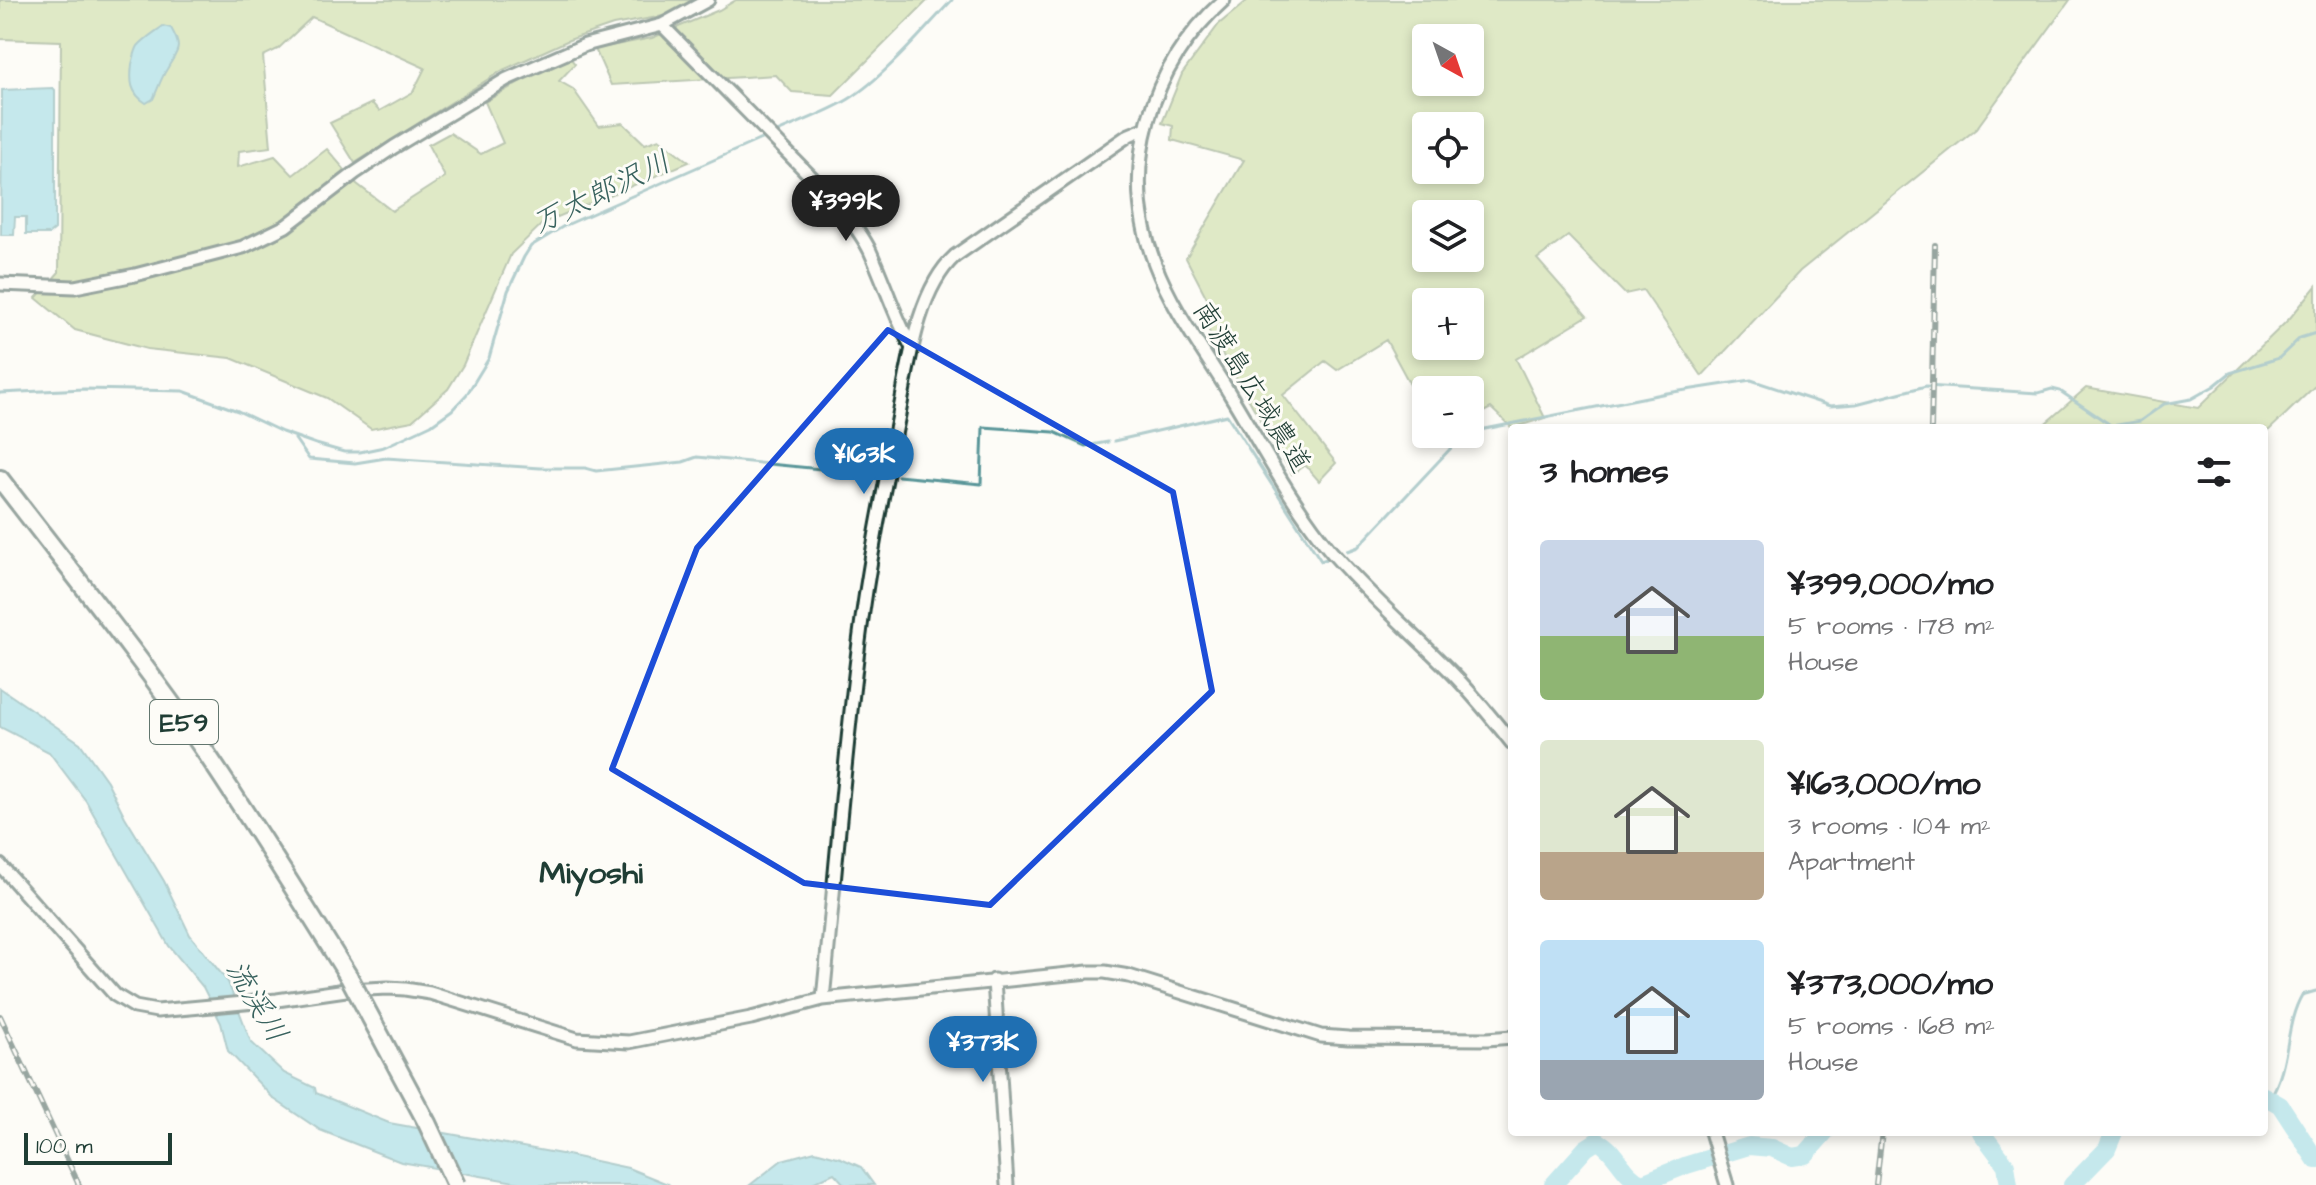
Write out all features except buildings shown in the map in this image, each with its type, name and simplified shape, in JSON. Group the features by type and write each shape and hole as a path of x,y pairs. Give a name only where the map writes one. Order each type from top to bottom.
{"highway":[{"name":"E59","path":"0,479 200,744 268,846 349,977 427,1123 456,1185"}],"street":[{"path":"0,284 75,287 243,247 286,226 355,173 507,79 585,45 662,25 708,0"},
{"name":"南渡島広域農道","path":"1224,0 1186,40 1169,69 1146,128 1140,179 1146,236 1155,264 1179,312 1275,469 1329,548 1376,600 1452,673 1508,738"},
{"path":"662,25 839,205 869,250 912,348"},
{"path":"823,999 859,642 878,516 912,348 926,299 946,263 1129,135 1146,128"},
{"path":"0,865 115,995 144,1009 277,1000 346,990 405,989 430,993 577,1039 629,1042 751,1018 823,999 994,980 1105,972 1129,976 1321,1036 1508,1037"},
{"path":"994,980 1007,1185"},
{"path":"1712,1136 1725,1180"}],"highlighted area":[{"path":"888,330 1173,492 1212,691 990,905 804,883 612,769 697,548"}],"green space":[{"path":"0,0 694,0 669,15 613,25 569,40 503,70 355,163 330,123 372,103 379,111 413,92 425,68 312,17 278,49 263,56 271,147 239,151 238,167 275,156 293,175 327,149 357,184 392,211 445,177 428,145 450,133 481,154 503,143 485,102 540,70 571,59 575,64 559,81 573,89 599,126 623,123 645,144 659,139 689,162 543,223 511,254 463,365 448,389 412,421 371,429 327,398 231,358 147,349 75,330 36,298 59,272 61,41 0,39"},
{"path":"736,0 928,0 833,95 792,92 776,75 611,85 595,49 652,38"},
{"path":"1248,0 2070,0 1976,129 1800,271 1702,376 1643,290 1625,294 1568,236 1537,259 1587,316 1516,359 1545,418 1525,424 1508,424 1491,408 1484,412 1484,376 1412,376 1412,388 1386,340 1337,370 1325,361 1283,395 1336,463 1319,481 1305,465 1292,474 1203,321 1213,310 1186,258 1244,160 1172,140 1173,126 1162,123 1182,74 1219,24"},
{"path":"2316,286 2316,385 2268,431 2268,424 2045,424 2086,388 2198,408 2290,318"}],"water":[{"path":"163,26 171,28 178,49 153,99 146,103 132,86 132,64 138,46"},
{"path":"53,88 55,229 49,234 26,234 26,217 15,217 14,235 1,235 2,90"},
{"path":"0,688 80,743 107,781 164,881 190,935 228,982 251,1042 284,1073 315,1088 316,1093 389,1123 628,1168 670,1185 532,1185 401,1162 320,1130 274,1099 228,1051 221,1023 203,987 169,946 86,801 49,752 0,727"},
{"path":"815,1151 861,1167 874,1185 845,1185 834,1173 808,1185 750,1185 782,1160"}],"waterway":[{"name":"万太郎沢川","path":"775,133 831,109 862,90 903,53 952,0"},
{"name":"万太郎沢川","path":"0,393 84,389 183,391 238,411 282,432 344,452 384,447 431,425 467,394 489,358 508,291 531,246 564,226 768,136"},
{"path":"2123,424 2140,421 2164,404 2191,399 2230,373 2279,358 2300,338 2316,333"},
{"path":"1510,424 1751,380 1830,406 1856,404 1926,386 2038,393 2052,389 2060,391 2109,424"},
{"path":"1114,441 1227,415 1321,561 1329,558"},
{"path":"1484,429 1508,424"},
{"path":"898,476 981,484 983,427 1054,432 1085,446 1108,442"},
{"path":"295,439 309,459 355,463 386,458 596,471 683,462 697,457 873,474"},
{"path":"1347,551 1358,547 1451,448"},
{"path":"2270,1098 2281,1072 2296,1007 2302,995 2316,991"},
{"name":"流渓川","path":"2268,1098 2280,1105 2316,1160"},
{"name":"流渓川","path":"1553,1185 1586,1148 1597,1141 1642,1183 1749,1146 1772,1148 1792,1157 1805,1155 1822,1136"},
{"name":"流渓川","path":"1984,1136 2006,1165 2009,1185"},
{"name":"流渓川","path":"2072,1185 2107,1149 2112,1136"}],"railway":[{"path":"1931,424 1935,245"},
{"path":"0,1016 79,1185"},
{"path":"1876,1185 1882,1136"}],"district":[{"name":"Miyoshi","path":"591,872"}]}
